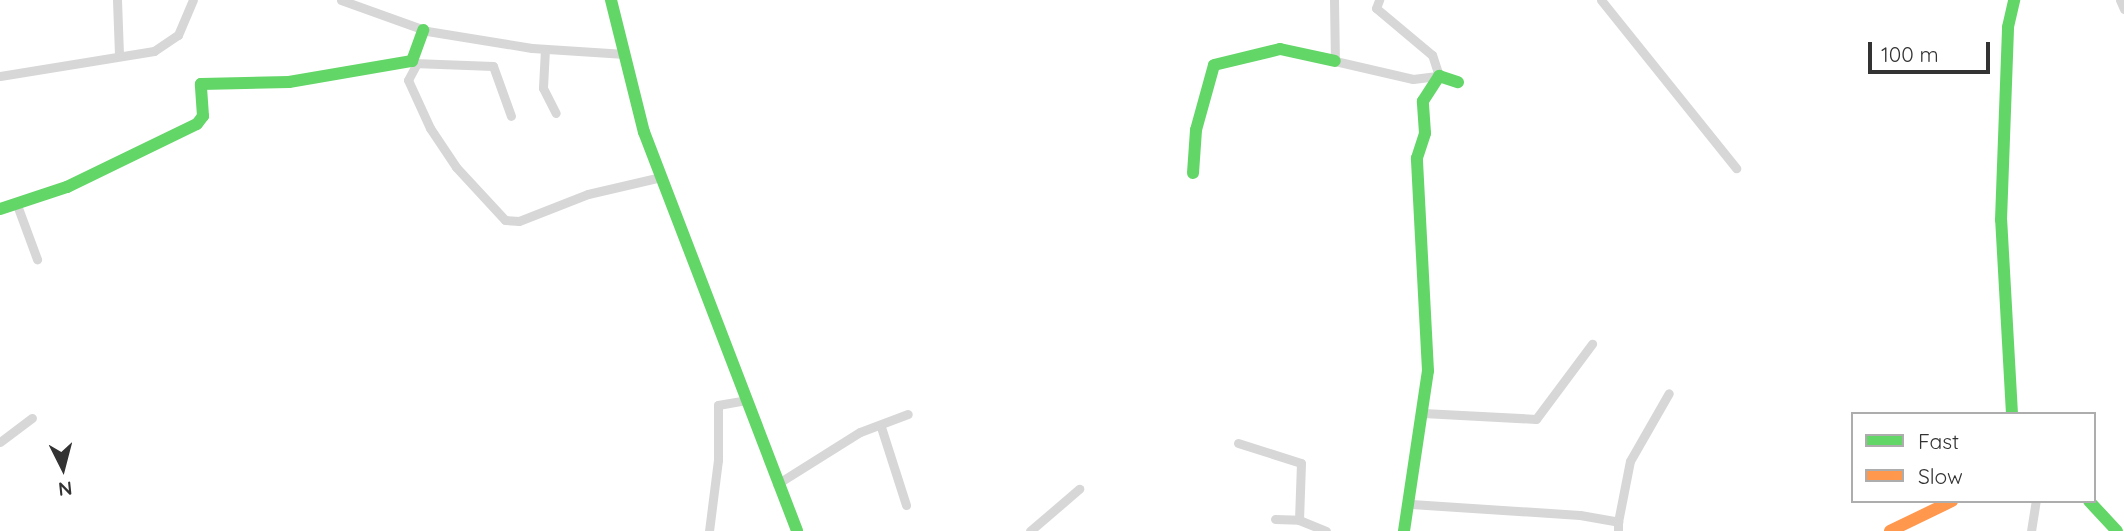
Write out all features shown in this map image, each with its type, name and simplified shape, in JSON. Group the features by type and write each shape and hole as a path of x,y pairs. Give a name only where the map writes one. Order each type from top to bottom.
{"street":[{"path":"117,0 120,55"},
{"path":"0,76 154,51 178,35 192,0"},
{"path":"341,0 423,30 544,49 625,54"},
{"path":"611,0 644,132 797,531"},
{"path":"1334,0 1331,40 1335,61"},
{"path":"1379,0 1376,8 1432,55 1439,76"},
{"path":"1601,0 1736,168"},
{"path":"2012,412 2001,220 2005,78 2014,0"},
{"path":"2120,0 2124,9"},
{"path":"423,30 408,80 430,128 456,167 505,220 519,221 588,194 661,177"},
{"path":"544,49 543,89 556,113"},
{"path":"1193,173 1196,130 1214,65 1280,49 1413,79 1439,76 1458,82"},
{"path":"0,209 67,187 197,124 203,116 198,89 201,84 289,82 414,63 493,66 511,116"},
{"path":"1404,531 1428,371 1417,158 1425,133 1423,101 1439,76"},
{"path":"17,205 37,260"},
{"path":"1423,414 1536,419 1592,344"},
{"path":"1410,504 1618,526 1630,461 1669,393"},
{"path":"709,531 718,460 718,405 745,400"},
{"path":"777,484 860,432 881,427 908,414"},
{"path":"0,442 32,418"},
{"path":"881,427 906,505"},
{"path":"1238,443 1301,463 1299,520"},
{"path":"1030,531 1079,489"},
{"path":"1890,531 1948,503"},
{"path":"2032,531 2036,503"},
{"path":"2091,503 2117,531"},
{"path":"1275,519 1299,520 1326,531"}],"traffic: fast":[{"path":"611,0 644,132 797,531"},
{"path":"2012,412 2001,220 2008,27 2014,0"},
{"path":"0,209 67,187 197,124 203,116 201,84 289,82 412,61 423,30"},
{"path":"1193,173 1196,130 1214,65 1280,49 1335,61"},
{"path":"1404,531 1428,371 1417,158 1425,133 1423,101 1439,76 1458,82"},
{"path":"2091,503 2117,531"}],"traffic: slow":[{"path":"1890,531 1948,503"}]}
